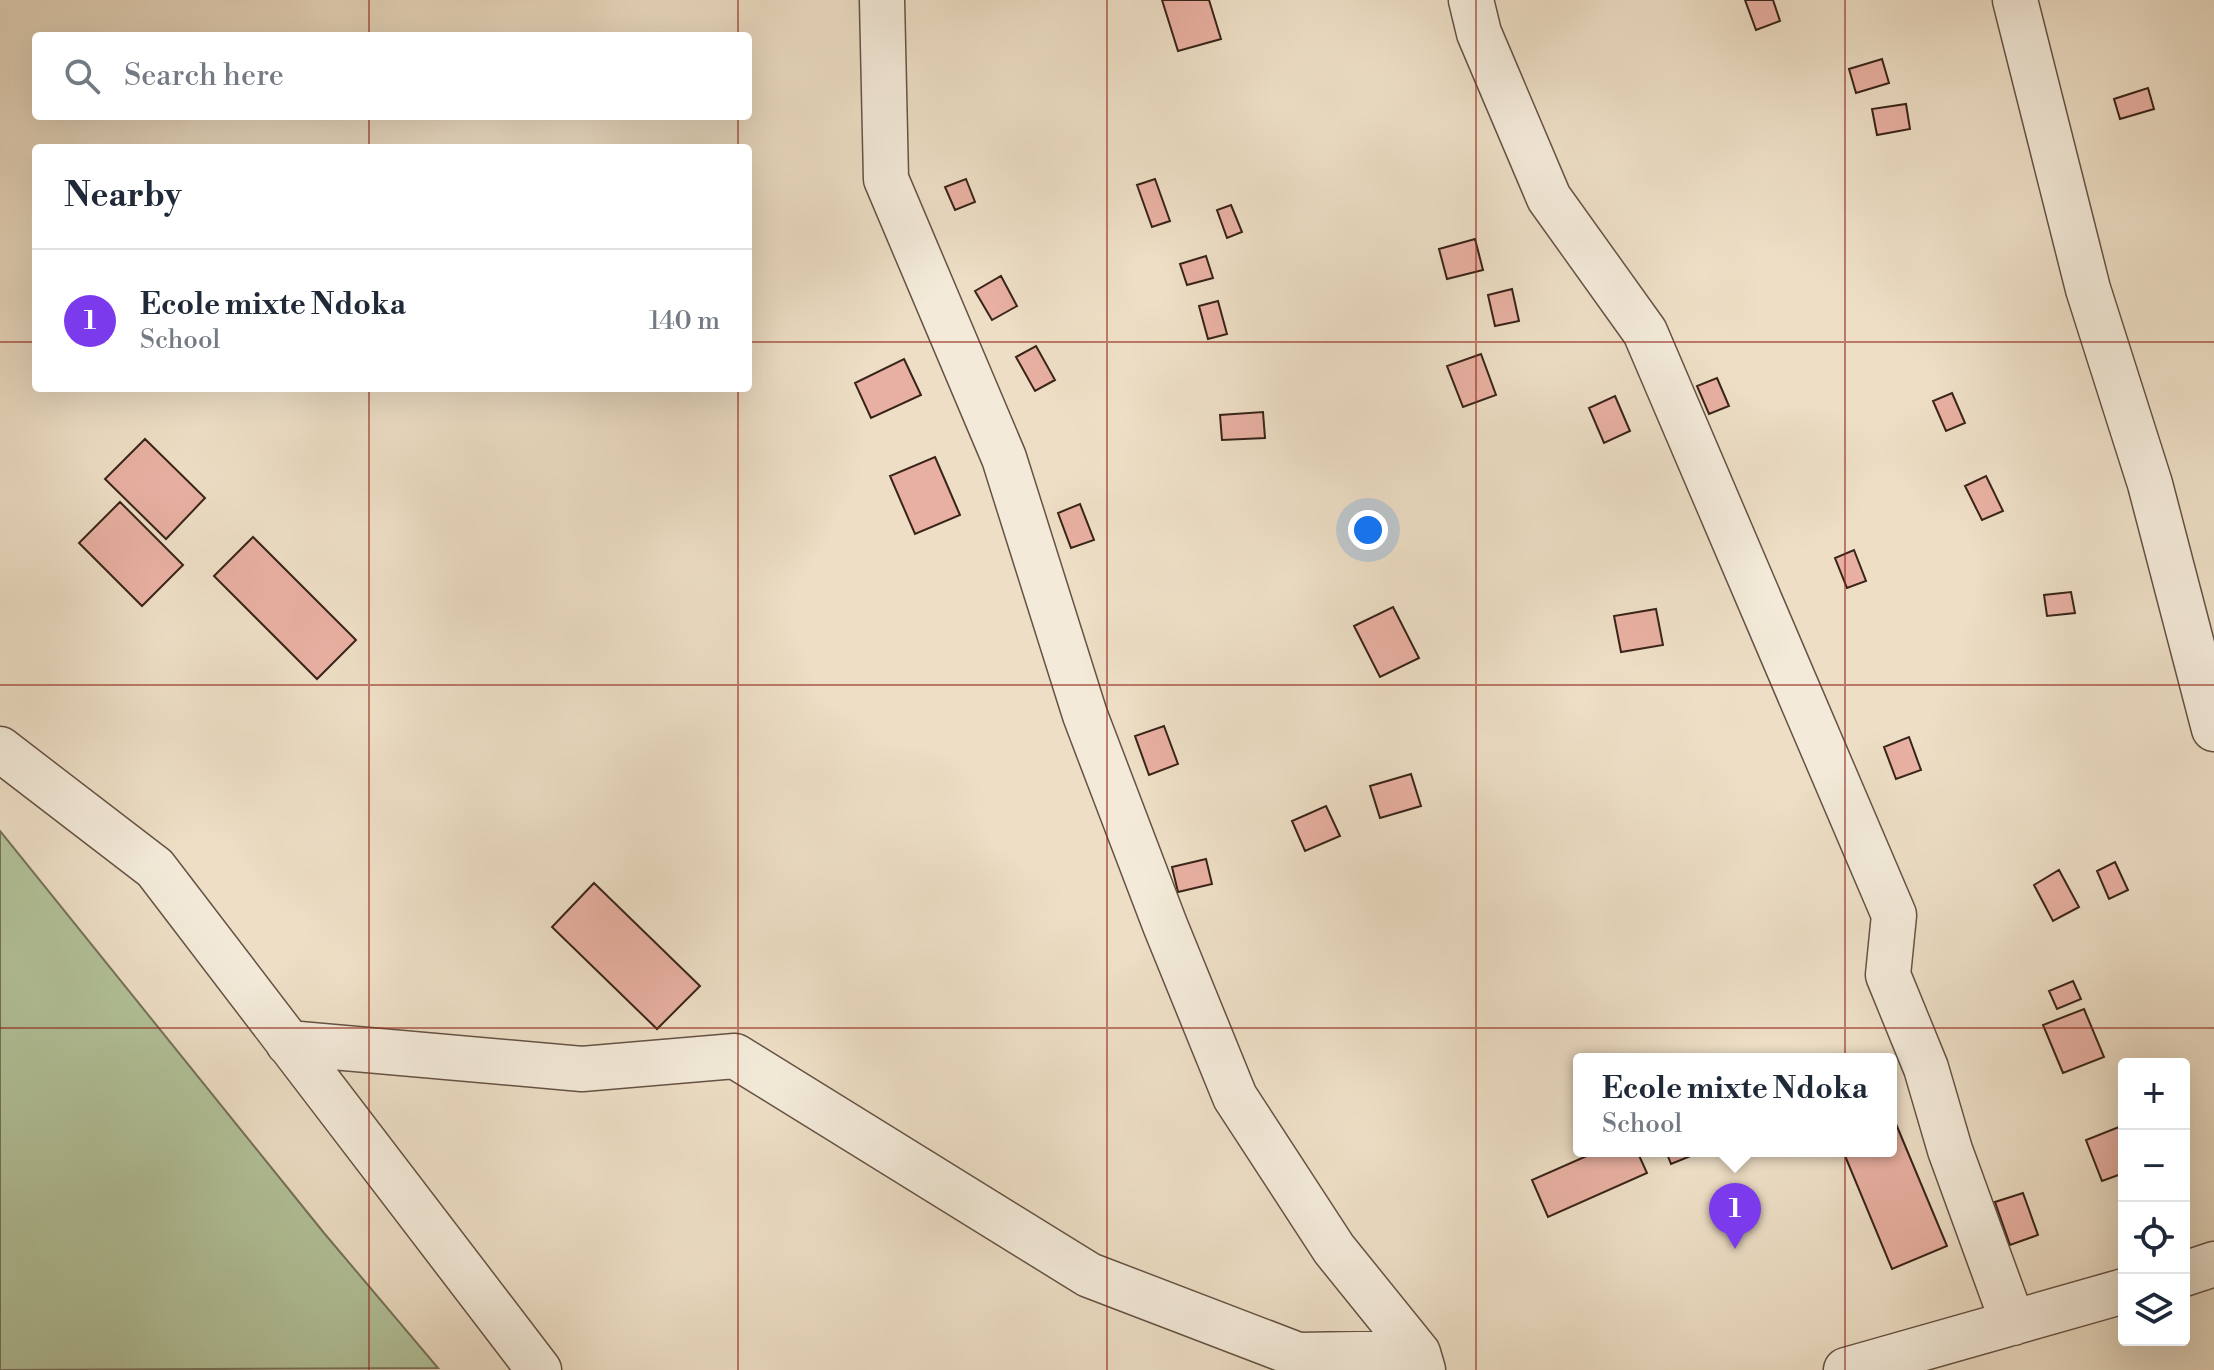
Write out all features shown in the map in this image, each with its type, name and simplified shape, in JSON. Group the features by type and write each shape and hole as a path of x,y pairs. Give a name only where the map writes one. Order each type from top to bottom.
{"street":[{"path":"882,0 886,179 1004,458 1085,715 1165,925 1235,1097 1334,1249 1420,1362"},
{"path":"1471,0 1479,33 1549,198 1645,332 1894,915 1888,975 1926,1068 1950,1150 2013,1323"},
{"path":"2015,0 2088,289 2150,484 2214,729"},
{"path":"0,749 155,868 539,1370"},
{"path":"288,1043 582,1069 735,1056 1089,1275 1298,1355 1420,1362"},
{"path":"2190,1272 2214,1264"},
{"path":"1846,1370 2118,1293"}],"green space":[{"path":"0,831 324,1233 438,1368 0,1370"}],"building":[{"path":"1162,0 1209,0 1221,39 1178,51"},
{"path":"1745,0 1773,0 1780,21 1756,30"},
{"path":"1882,59 1889,83 1856,93 1849,69"},
{"path":"2148,88 2154,109 2120,119 2114,99"},
{"path":"1906,104 1910,129 1877,135 1872,109"},
{"path":"966,179 975,202 955,210 945,187"},
{"path":"1155,179 1170,221 1152,227 1137,185"},
{"path":"1231,205 1242,232 1227,238 1217,210"},
{"path":"1475,239 1483,270 1447,279 1439,249"},
{"path":"1206,256 1213,278 1187,285 1180,264"},
{"path":"1001,276 1017,306 992,320 975,291"},
{"path":"1512,289 1519,321 1495,326 1488,295"},
{"path":"1218,301 1227,334 1208,339 1199,306"},
{"path":"1036,346 1055,380 1035,391 1016,357"},
{"path":"1481,354 1496,395 1463,407 1447,366"},
{"path":"904,359 921,395 871,418 855,383"},
{"path":"1717,378 1729,406 1709,414 1697,386"},
{"path":"1952,393 1965,423 1946,431 1933,401"},
{"path":"1615,396 1630,431 1604,443 1589,408"},
{"path":"1263,412 1265,438 1222,440 1220,415"},
{"path":"145,439 205,498 166,539 105,479"},
{"path":"935,457 960,515 915,534 890,476"},
{"path":"1986,476 2003,511 1982,520 1965,486"},
{"path":"120,502 183,565 142,606 79,543"},
{"path":"1080,504 1094,540 1071,548 1058,513"},
{"path":"253,537 356,640 317,679 214,576"},
{"path":"1854,550 1866,581 1847,588 1835,558"},
{"path":"2071,592 2075,613 2047,616 2044,595"},
{"path":"1393,607 1419,658 1380,677 1354,626"},
{"path":"1656,609 1663,645 1621,652 1614,616"},
{"path":"1164,726 1178,764 1149,775 1135,736"},
{"path":"1909,737 1921,770 1896,779 1884,747"},
{"path":"1411,774 1421,806 1380,818 1370,786"},
{"path":"1326,806 1340,836 1305,851 1292,821"},
{"path":"1206,859 1212,884 1178,892 1172,867"},
{"path":"2115,862 2128,890 2109,899 2097,871"},
{"path":"2059,870 2079,907 2053,921 2034,885"},
{"path":"594,883 700,986 657,1029 552,927"},
{"path":"2073,981 2081,999 2057,1009 2049,991"},
{"path":"2084,1009 2104,1057 2063,1073 2043,1025"},
{"path":"1897,1126 1947,1246 1892,1269 1845,1157 1897,1157"},
{"path":"2118,1127 2118,1175 2102,1181 2086,1140"},
{"path":"1584,1157 1640,1157 1647,1173 1548,1217 1532,1180"},
{"path":"1668,1157 1688,1157 1671,1164"},
{"path":"2023,1193 2038,1235 2010,1245 1995,1202"}],"place":[{"name":"Ecole mixte Ndoka","path":"1735,1249"}]}
